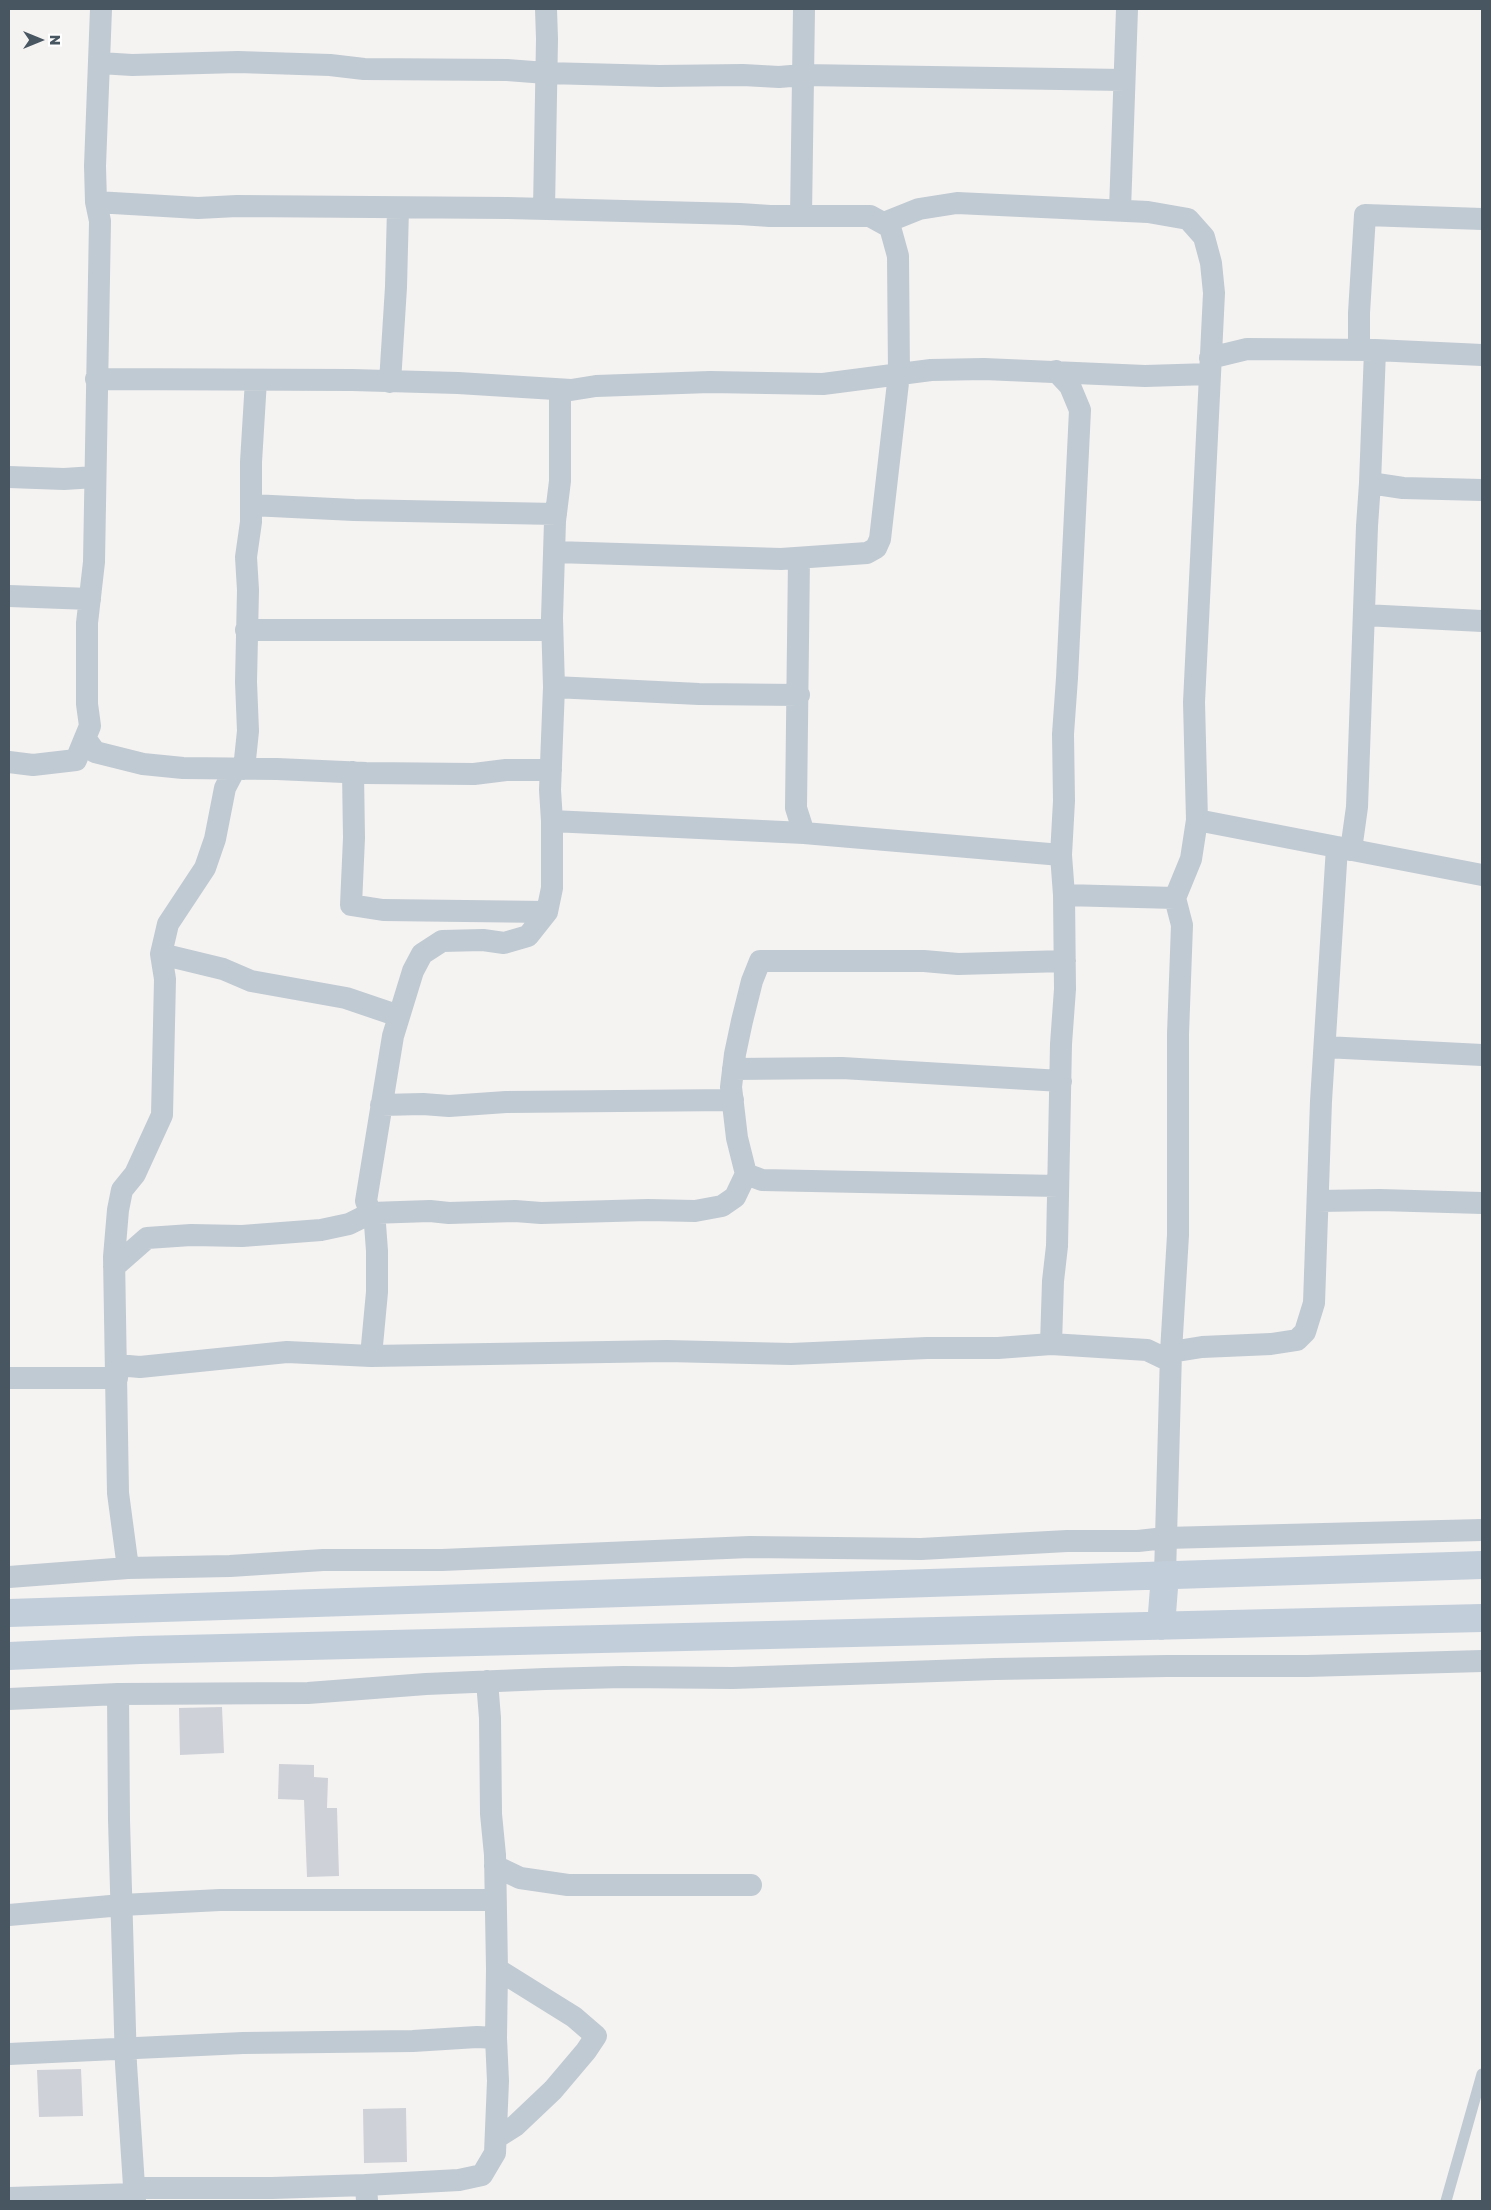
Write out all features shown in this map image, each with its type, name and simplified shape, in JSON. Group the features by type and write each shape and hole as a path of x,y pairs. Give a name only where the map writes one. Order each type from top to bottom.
{"street":[{"path":"9,762 33,764 76,760 90,726 87,704 87,624 94,562 100,221 96,202 96,166 100,9"},
{"path":"544,209 546,9"},
{"path":"801,216 804,9"},
{"path":"1120,210 1127,9"},
{"path":"100,63 132,65 238,62 330,65 364,69 507,70 546,73 1124,80"},
{"path":"96,202 198,208 237,206 544,209 770,216 870,216 890,227 898,256 899,374 880,539 876,548 867,553 799,558 555,552"},
{"path":"884,223 919,209 957,203 1120,210 1188,218 1204,237 1211,263 1214,293 1194,702 1197,820 1191,859 1175,898 1182,925 1178,1034 1178,1234 1171,1357 1165,1575 1161,1626"},
{"path":"390,382 396,287 398,208"},
{"path":"9,1378 117,1372 140,1367 287,1352 371,1356 667,1351 791,1354 917,1348 998,1348 1051,1344 1147,1350 1171,1357 1202,1347 1271,1344 1297,1340 1305,1332 1314,1303 1325,1047 1344,848 1357,807 1370,483 1367,350 1359,313 1365,215 1482,219"},
{"path":"96,379 458,383 560,390 606,386 710,382 823,384 931,370 1056,371 1145,376 1210,366 1247,349 1367,350 1482,355"},
{"path":"1051,1344 1053,1281 1057,1246 1065,961 1061,855 1064,801 1062,734 1075,534 1080,410 1070,386 1056,371"},
{"path":"128,1568 118,1493 114,1267 118,1210 122,1190 135,1174 162,1115 165,979 161,954 168,924 205,868 215,839 225,788 240,769 248,731 246,557 251,522 251,462 256,380"},
{"path":"371,1356 377,1292 375,1224 366,1201 381,1105 399,1016 413,972 422,954 442,941 483,940 504,943 528,936 547,912 552,888 550,790 554,687 552,630 556,514 560,481 560,390"},
{"path":"9,477 64,479 94,477"},
{"path":"1370,483 1403,488 1482,490"},
{"path":"251,505 362,510 556,514"},
{"path":"799,558 799,695 796,808 804,833"},
{"path":"9,596 90,599"},
{"path":"1364,615 1482,621"},
{"path":"246,630 552,630"},
{"path":"554,687 700,694 799,695"},
{"path":"85,738 95,752 143,764 183,768 474,774 506,770 551,770"},
{"path":"353,772 354,838 351,905 384,910 547,912"},
{"path":"1197,820 1482,875"},
{"path":"552,821 804,833 1061,855"},
{"path":"1064,895 1175,898"},
{"path":"161,954 223,970 251,981 346,998 399,1016"},
{"path":"114,1267 147,1238 191,1235 242,1236 321,1230 349,1224 371,1213 430,1210 449,1213 515,1210 541,1212 695,1211 722,1206 735,1197 746,1174 738,1138 731,1087 735,1054 752,981 760,961 924,961 958,964 1065,961"},
{"path":"1325,1047 1482,1055"},
{"path":"733,1070 842,1068 1061,1081"},
{"path":"381,1105 423,1104 449,1106 506,1102 733,1100"},
{"path":"746,1174 762,1180 801,1182 1058,1186"},
{"path":"1318,1201 1380,1200 1482,1203"},
{"path":"9,1578 128,1568 230,1566 323,1560 442,1560 750,1547 921,1549 1067,1541 1138,1541 1165,1538 1482,1530"},
{"path":"9,1613 1482,1565"},
{"path":"9,1656 140,1650 1482,1618"},
{"path":"9,1699 118,1694 308,1693 487,1681 623,1677 733,1678 842,1673 1167,1666 1402,1665 1482,1660"},
{"path":"9,2198 272,2188 367,2193 482,2175 495,2153 498,2082 495,1866 491,1814 490,1718 487,1681"},
{"path":"118,1694 126,2048 135,2194"},
{"path":"495,1866 520,1878 568,1885 751,1885"},
{"path":"9,1915 122,1904 220,1900 495,1900"},
{"path":"496,2138 515,2126 553,2090 586,2051 596,2036 574,2017 497,1969"},
{"path":"9,2054 243,2043 496,2038"}],"lane":[{"path":"1446,2201 1482,2074"}],"building":[{"path":"222,1707 224,1753 180,1755 179,1708"},
{"path":"279,1764 314,1765 314,1777 328,1778 327,1808 337,1808 339,1876 307,1877 304,1800 278,1799"},
{"path":"81,2069 83,2116 39,2117 37,2070"},
{"path":"406,2108 407,2162 364,2163 363,2109"}]}
